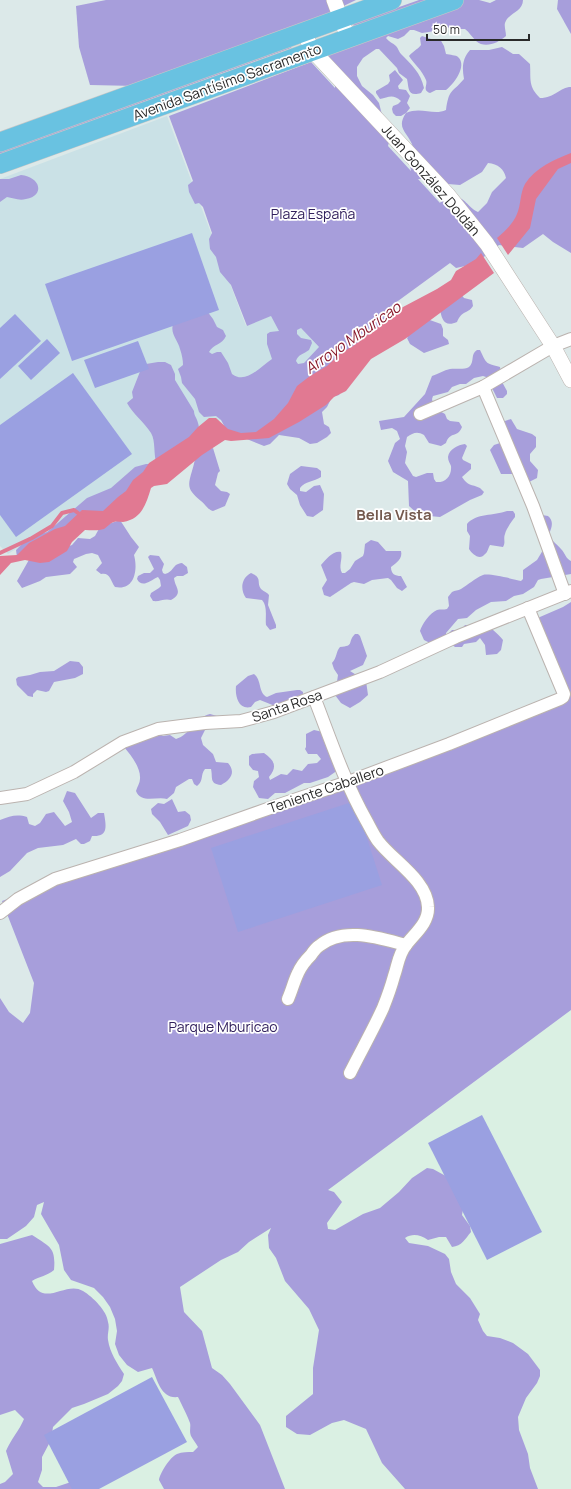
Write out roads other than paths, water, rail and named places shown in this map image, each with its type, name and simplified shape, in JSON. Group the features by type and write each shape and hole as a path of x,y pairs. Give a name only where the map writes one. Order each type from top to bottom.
{"main road":[{"name":"Avenida Santísimo Sacramento","path":"0,142 392,0"},
{"name":"Avenida Santísimo Sacramento","path":"0,164 454,0"}],"street":[{"path":"334,0 348,38"},
{"name":"Juan González Doldán","path":"303,31 313,51 448,195 487,244 553,346 571,380"},
{"path":"420,414 483,387 553,346 571,339"},
{"path":"483,387 568,593"},
{"name":"Santa Rosa","path":"0,798 28,794 74,772 123,742 158,729 205,723 242,721 274,712 380,672 456,637 568,593"},
{"name":"Teniente Caballero","path":"0,913 18,899 55,879 180,840 348,782 567,700 528,608"},
{"path":"314,697 360,809 377,840 420,885 426,896 428,909 421,928 406,945 398,958 395,975 383,1008 350,1072"},
{"path":"288,999 299,971 319,945 328,940 339,936 371,936 406,945"}],"waterway":[{"name":"Arroyo Mburicao","path":"0,553 32,538 52,526 62,513 74,510 82,516"}],"district":[{"name":"Bella Vista","path":"394,515"}],"park label":[{"name":"Plaza España","path":"313,214"},
{"name":"Parque Mburicao","path":"223,1027"}]}
